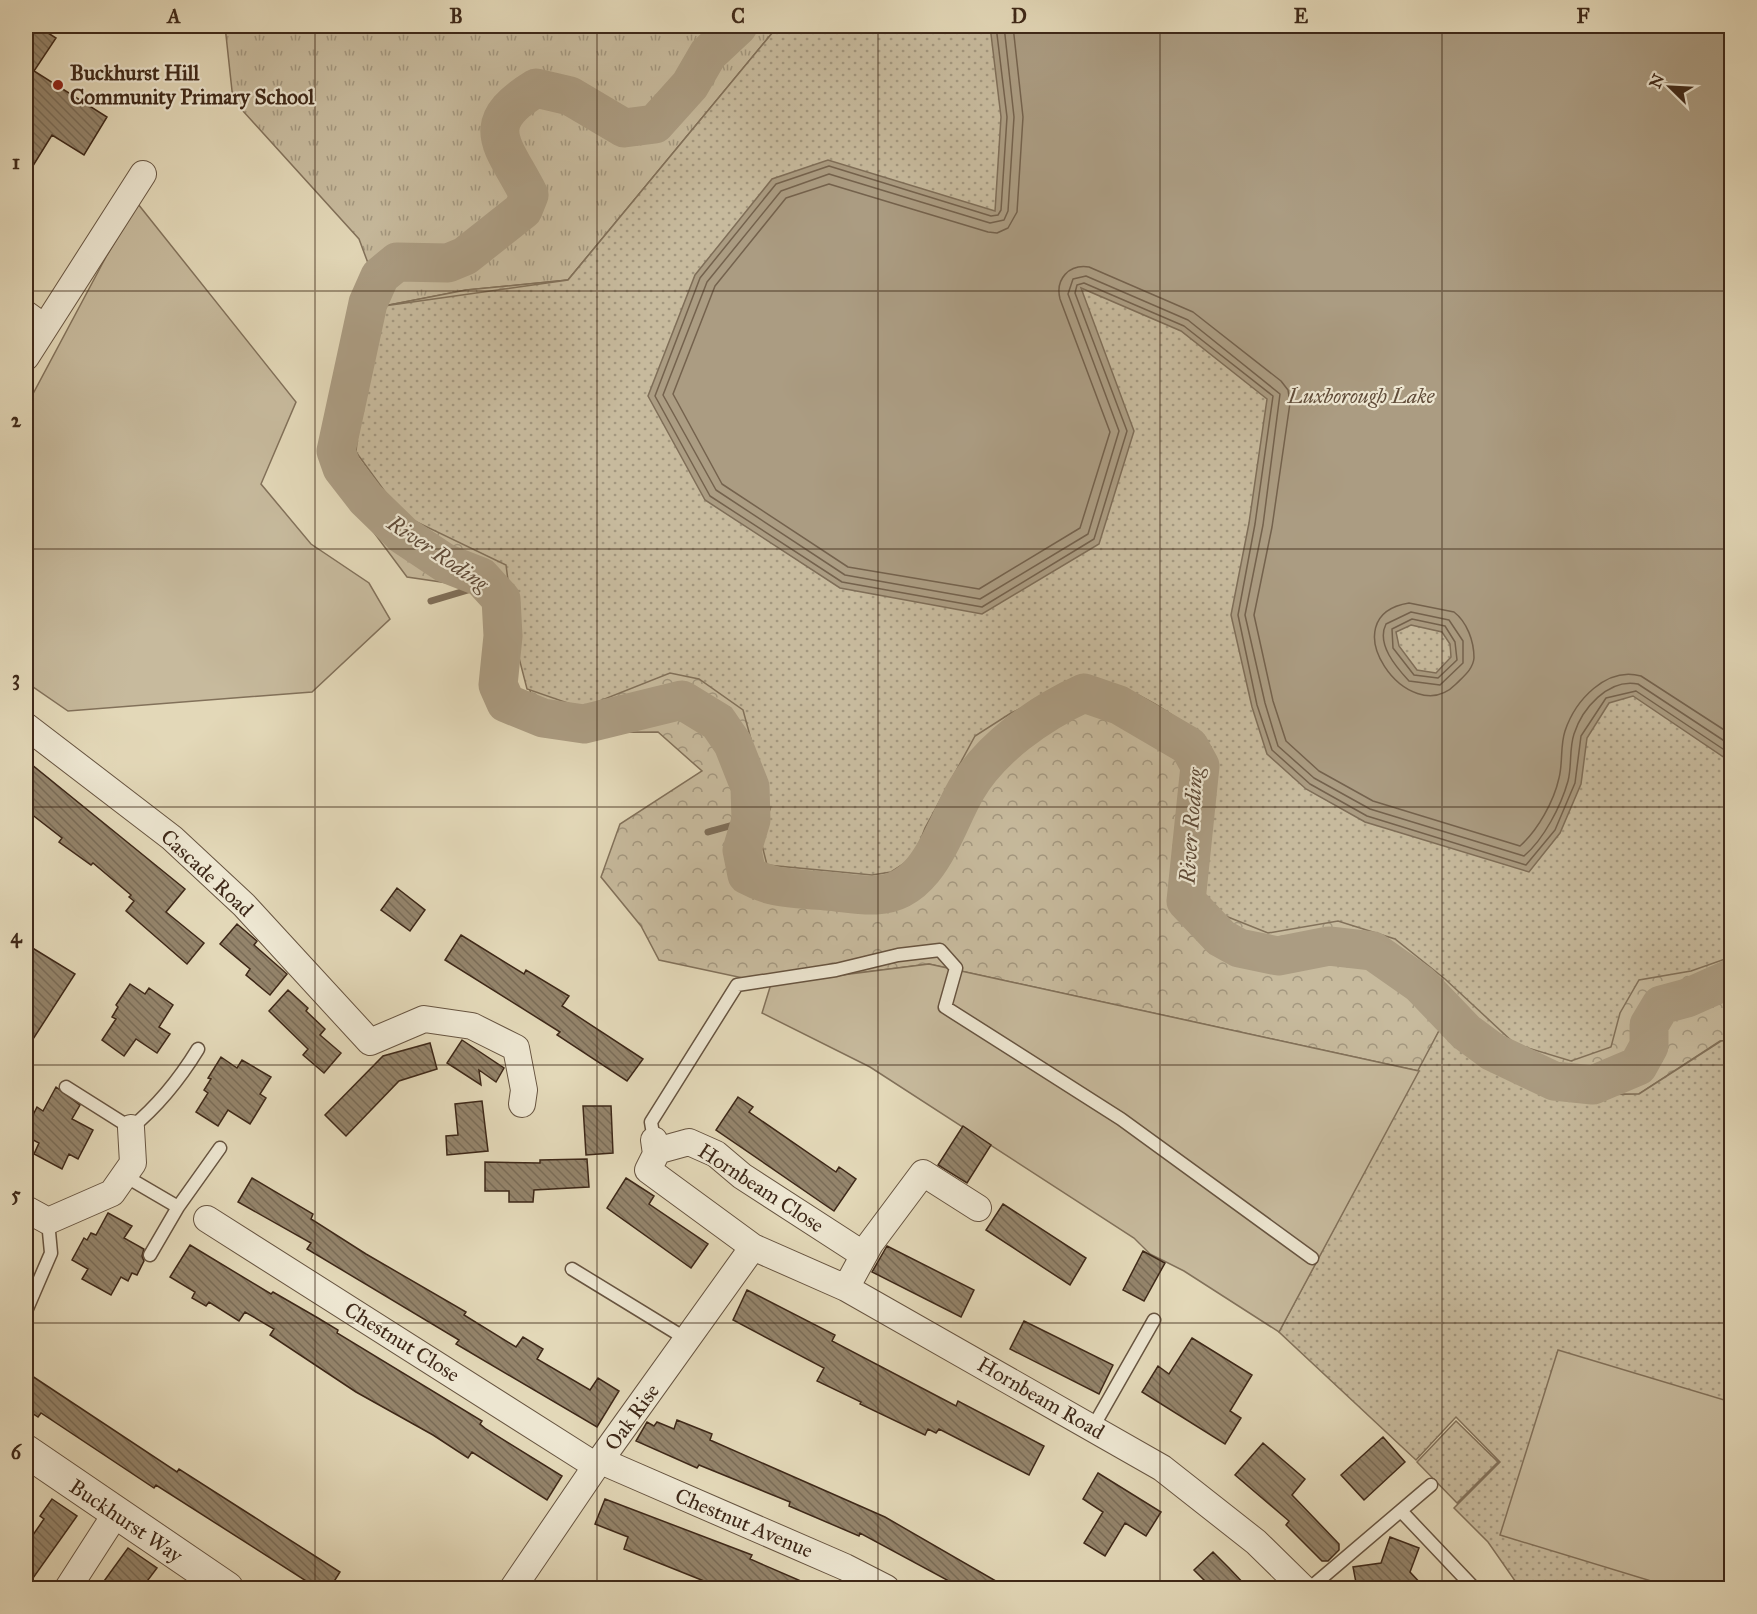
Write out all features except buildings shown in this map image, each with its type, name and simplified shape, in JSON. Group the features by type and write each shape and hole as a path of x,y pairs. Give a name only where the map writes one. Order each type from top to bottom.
{"street":[{"path":"26,357 35,321 143,174"},
{"name":"Cascade Road","path":"26,726 172,838 244,905 369,1042 424,1020 472,1026 516,1048 524,1090 522,1104"},
{"path":"26,1209 48,1221 112,1193 133,1163 131,1128"},
{"name":"Hornbeam Close","path":"655,1147 660,1150 689,1142 716,1154 742,1176 864,1255"},
{"path":"655,1147 648,1170 753,1247"},
{"path":"846,1288 864,1255 923,1173 978,1208"},
{"name":"Chestnut Close","path":"207,1219 598,1463"},
{"name":"Hornbeam Road","path":"753,1247 846,1288 1094,1427 1162,1468 1256,1542 1303,1588"},
{"name":"Oak Rise","path":"513,1588 598,1463 753,1247"},
{"name":"Buckhurst Way","path":"26,1451 115,1515 227,1588"},
{"name":"Chestnut Avenue","path":"598,1463 845,1567 886,1588"},
{"path":"68,1588 115,1515"}],"lane":[{"path":"655,1147 651,1122 737,985 836,970 898,955 940,950 956,968 945,1007 1121,1119 1312,1258"},
{"path":"66,1087 131,1128 154,1109 181,1077 198,1049"},
{"path":"150,1255 178,1207 220,1148"},
{"path":"125,1176 178,1207"},
{"path":"26,1311 51,1253 48,1221"},
{"path":"572,1269 688,1340"},
{"path":"1094,1427 1154,1320"},
{"path":"1310,1588 1431,1485"},
{"path":"1401,1510 1474,1588"}],"green space":[{"path":"225,26 778,26 568,280 466,290 384,306 359,239 233,100"},
{"name":"Luxborough Lake","path":"778,26 1731,762 1731,1040 1720,1041 1639,1094 1576,1095 1441,1027 1419,1071 929,964 771,984 659,960 641,926 601,877 620,824 702,771 658,732 538,733 519,632 482,588 407,577 366,522 341,450 384,306 466,290 568,280"},
{"name":"Luxborough Lake","path":"778,26 1731,26 1731,957 1691,971 1639,980 1620,1013 1611,1047 1571,1061 1515,1044 1445,979 1395,939 1338,921 1268,933 1223,915 1203,895 1213,773 1211,747 1169,713 1139,695 1107,682 1089,677 1011,713 975,736 925,828 917,849 908,861 891,872 872,875 767,865 761,841 770,809 743,710 699,679 670,673 582,708 527,689 517,650 506,565 402,515 356,452 360,409 384,306 568,280"},
{"path":"138,204 296,402 261,484 311,544 369,583 390,619 312,692 68,711 26,682 26,407 107,255"},
{"path":"929,964 1419,1071 1279,1332 1184,1271 1150,1254 1134,1238 870,1067 762,1013 771,984"},
{"path":"1441,1027 1576,1095 1639,1094 1721,1041 1731,1040 1731,1588 1520,1588 1488,1542 1454,1508 1500,1462 1456,1417 1416,1460 1279,1332"},
{"path":"1558,1350 1731,1402 1731,1588 1674,1588 1500,1535"},
{"path":"1456,1421 1498,1462 1457,1503 1417,1462"}],"water":[{"name":"Luxborough Lake","path":"990,26 1731,26 1731,762 1633,696 1609,703 1587,738 1581,784 1560,833 1529,872 1365,822 1306,789 1267,754 1252,707 1231,615 1249,523 1267,399 1181,331 1081,288 1134,431 1099,544 982,614 840,588 705,500 648,396 695,275 772,179 828,160 995,211 1001,117","holes":["1411,625 1442,632 1450,644 1451,657 1436,673 1417,670 1399,646 1396,632"]}],"waterway":[{"name":"River Roding","path":"738,26 708,54 690,85 655,124 624,128 570,96 536,88 517,101 506,113 501,125 500,136 529,195 523,210 465,256 448,263 397,262 380,276 368,303 336,451 342,468 366,499 403,535 445,563 481,577 501,599 503,636 498,685 506,703 543,718 584,724 682,700 718,722 733,744 750,787 751,820 742,850 747,875 785,888 870,895 894,891 909,883 922,871 933,856 958,805 976,775 988,760 1018,733 1050,711 1084,693 1119,705 1189,746 1200,766 1186,901 1221,938 1239,948 1278,956 1329,946 1373,951 1420,984 1466,1032 1493,1052 1554,1081 1593,1085 1638,1066 1649,1046 1649,1025 1661,1005 1687,998 1732,978"},
{"path":"431,601 488,584"},
{"path":"708,832 751,820"}],"place":[{"name":"Buckhurst Hill Community Primary School","path":"58,85"}]}
